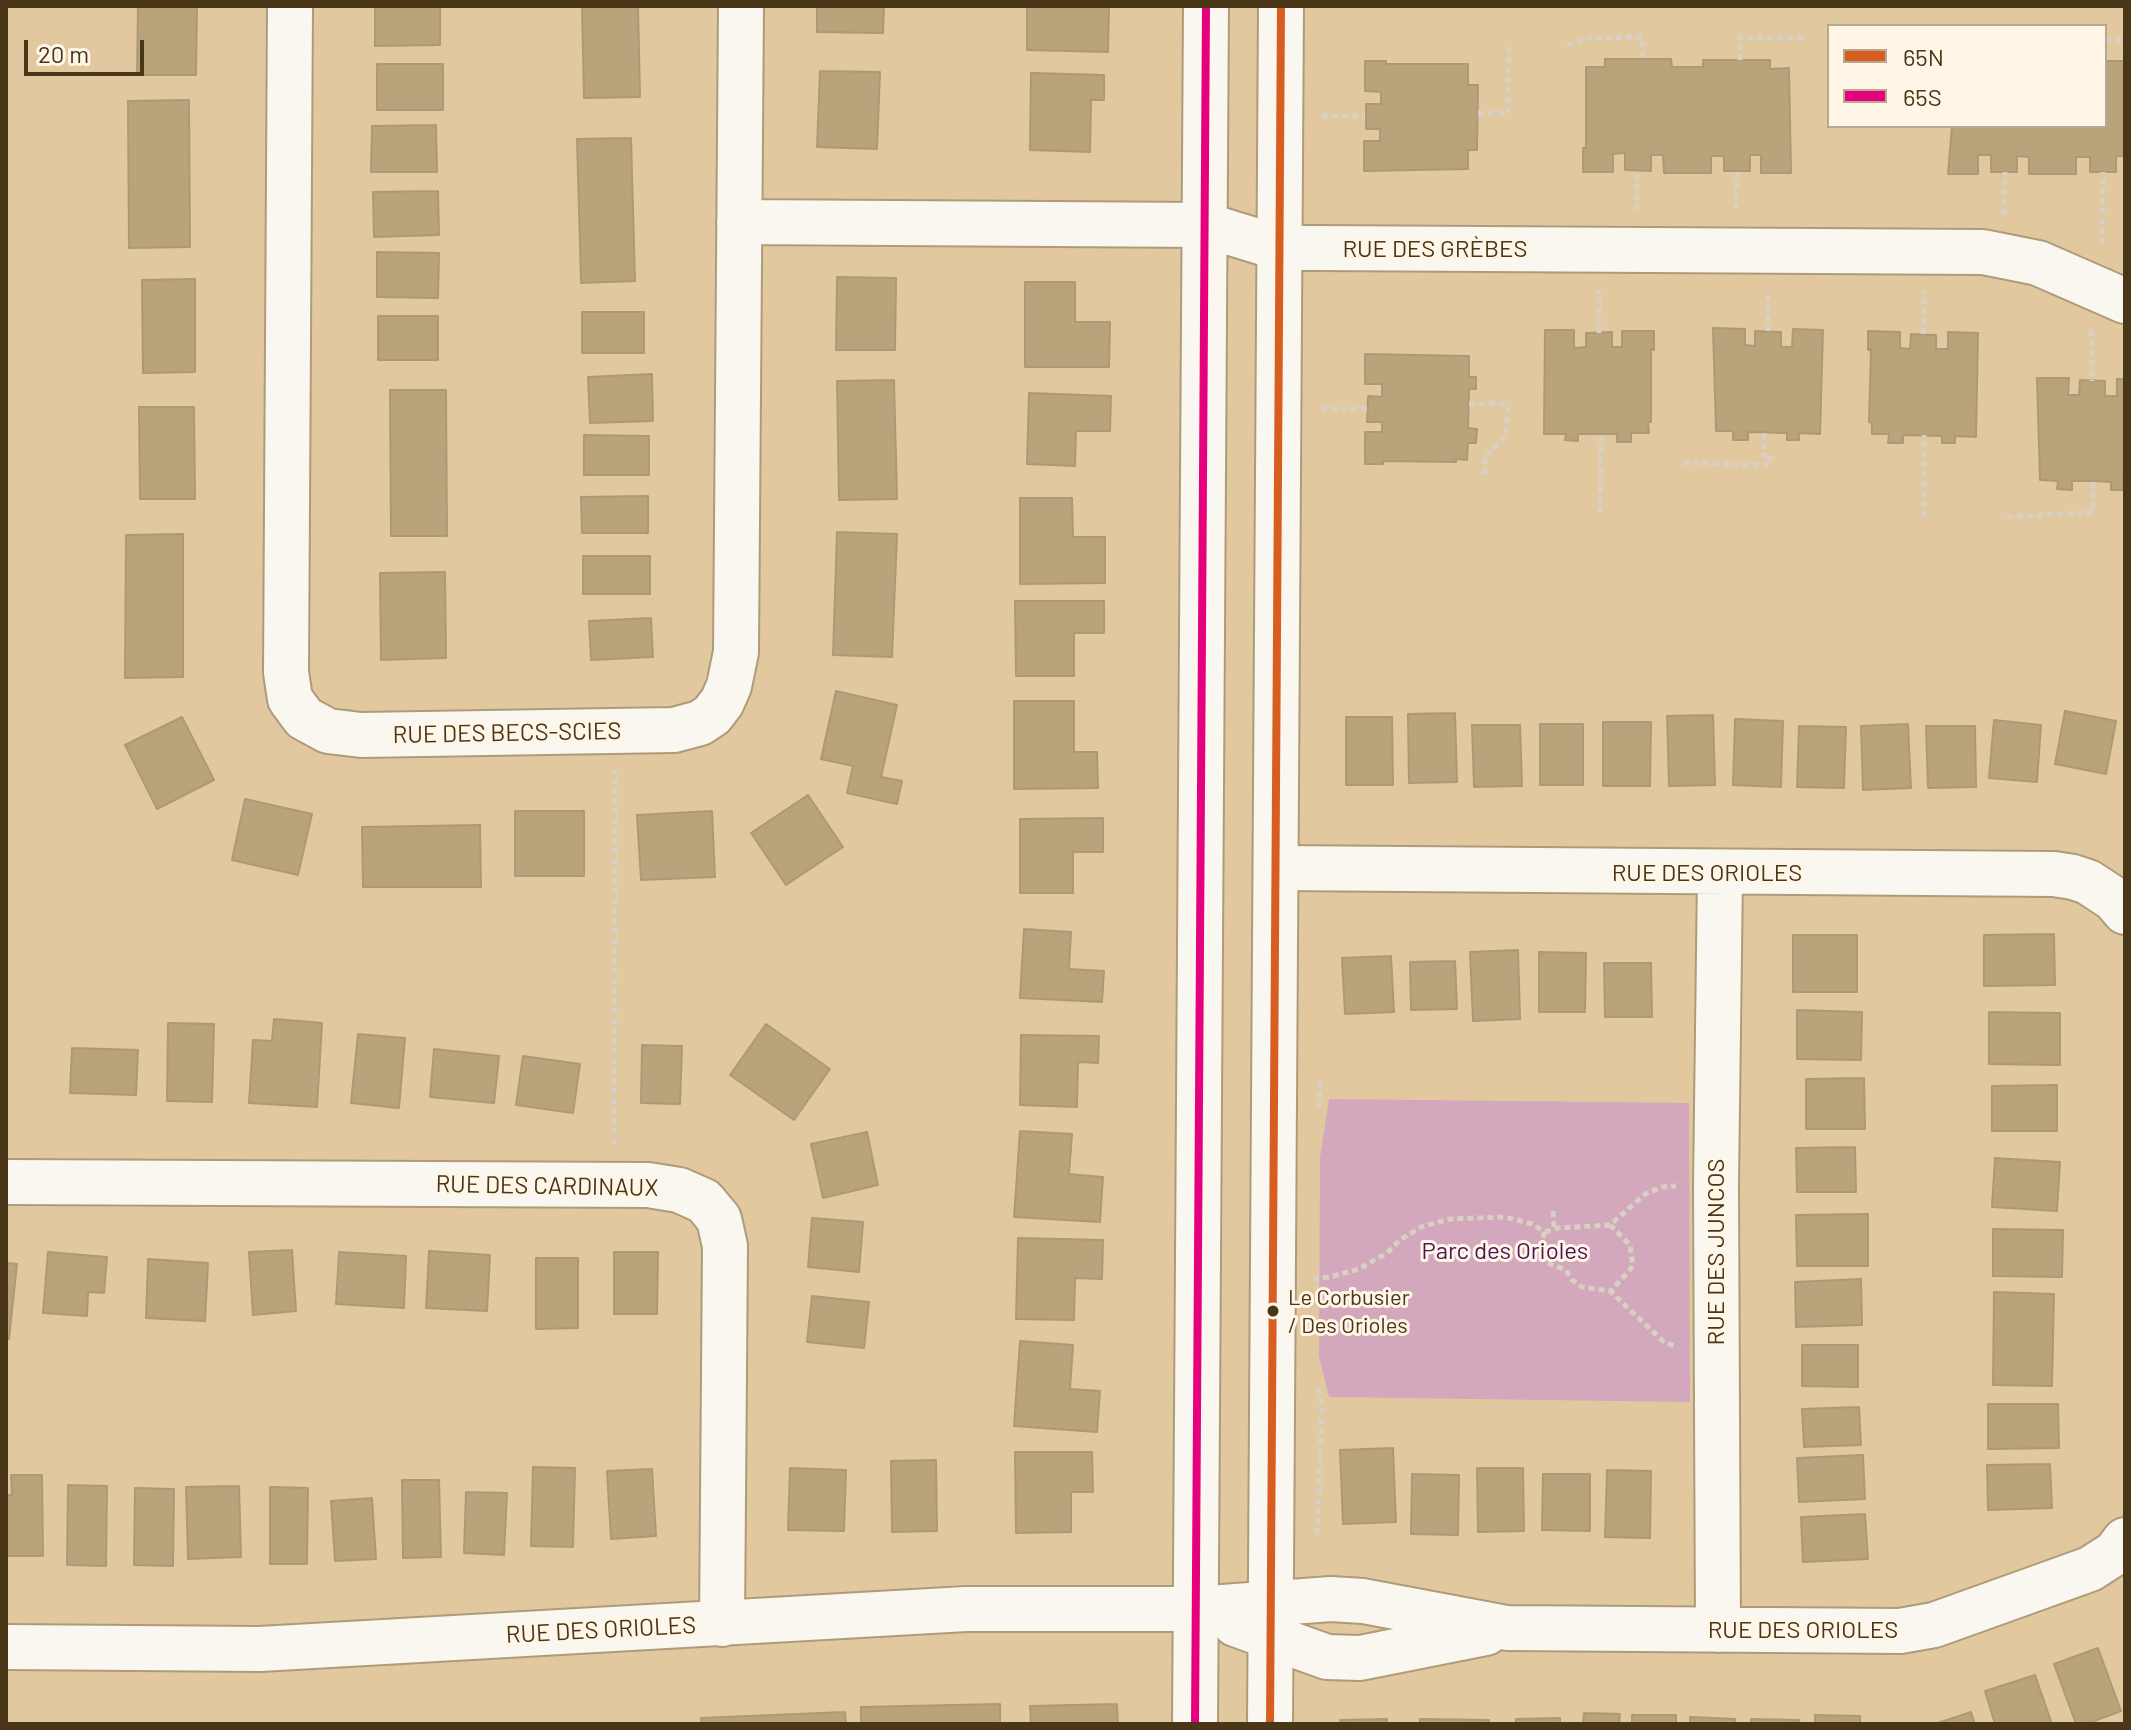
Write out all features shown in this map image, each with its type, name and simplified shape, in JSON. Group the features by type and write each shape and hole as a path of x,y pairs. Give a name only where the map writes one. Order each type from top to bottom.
{"street":[{"name":"RUE DES BECS-SCIES","path":"290,6 285,657 290,699 304,718 328,731 361,735 689,728 712,715 722,702 729,686 736,652 741,6"},
{"path":"1195,1724 1206,6"},
{"path":"1270,1724 1281,6"},
{"name":"RUE DES GRÈBES","path":"739,222 1205,225 1280,248 1983,252 2038,263 2125,301"},
{"name":"RUE DES ORIOLES","path":"1276,868 1720,874 2054,874 2088,882 2114,899 2125,912"},
{"name":"RUE DES JUNCOS","path":"1718,1630 1716,1186 1720,874"},
{"name":"RUE DES CARDINAUX","path":"6,1182 648,1185 670,1187 704,1201 719,1219 725,1246 722,1624"},
{"name":"RUE DES ORIOLES","path":"1270,1620 1331,1599 1363,1601 1507,1628 1882,1632 1916,1629 2090,1569 2104,1562 2125,1540"},
{"name":"RUE DES ORIOLES","path":"6,1647 260,1649 966,1609 1196,1609 1270,1620 1327,1657 1360,1658 1507,1628"}],"path":[{"path":"1567,45 1590,38 1642,37 1643,59"},
{"path":"1740,60 1739,38 1807,38"},
{"path":"1478,113 1508,113 1509,45"},
{"path":"1313,115 1365,116"},
{"path":"1736,210 1737,170"},
{"path":"1637,171 1637,210"},
{"path":"2004,215 2005,172"},
{"path":"2102,249 2103,172"},
{"path":"1599,286 1599,333"},
{"path":"1768,287 1768,331"},
{"path":"1923,334 1924,287"},
{"path":"2091,327 2092,381"},
{"path":"1469,404 1498,403 1508,407 1506,437 1485,457 1485,479"},
{"path":"1318,409 1368,409"},
{"path":"1683,463 1770,465 1770,455 1763,455 1764,432"},
{"path":"1600,513 1601,433"},
{"path":"1924,435 1924,517"},
{"path":"2007,517 2093,512 2093,481"},
{"path":"614,1157 615,761"},
{"path":"1545,1232 1610,1225 1645,1194 1662,1187 1682,1186"},
{"path":"1553,1211 1554,1229"},
{"path":"1310,1279 1359,1269 1387,1253 1414,1231 1439,1221 1505,1217 1532,1224 1545,1232"},
{"path":"1439,1221 1441,1231"},
{"path":"1610,1225 1630,1245 1633,1266 1610,1291"},
{"path":"1545,1232 1541,1246 1542,1243 1543,1259 1548,1264 1566,1270 1572,1280 1591,1290 1610,1291 1664,1342 1682,1347"},
{"path":"1566,1285 1572,1280"}],"green space":[{"name":"Parc des Orioles","path":"1329,1099 1689,1103 1690,1402 1329,1397 1319,1356 1320,1158"}],"building":[{"path":"138,6 197,6 196,75 137,75"},
{"path":"375,6 440,6 440,45 375,46"},
{"path":"582,6 638,6 640,97 584,98"},
{"path":"817,6 884,6 883,33 817,32"},
{"path":"1027,6 1109,6 1108,52 1027,50"},
{"path":"1605,59 1671,59 1672,67 1703,67 1703,60 1770,60 1770,69 1789,68 1791,173 1761,173 1761,155 1750,155 1750,171 1724,171 1724,156 1711,156 1711,173 1664,173 1663,155 1651,155 1651,171 1625,170 1625,153 1613,154 1613,172 1583,172 1586,67 1605,67"},
{"path":"1365,61 1468,64 1468,85 1478,85 1477,150 1468,150 1468,169 1364,171 1364,141 1380,141 1380,129 1366,129 1366,104 1381,104 1381,92 1365,91"},
{"path":"2107,61 2125,61 2125,156 2116,156 2116,172 2090,172 2090,157 2076,157 2076,174 2029,174 2029,157 2017,156 2017,172 1991,172 1991,155 1978,155 1978,174 1948,174 1952,128 2107,128"},
{"path":"377,64 443,64 443,110 377,110"},
{"path":"820,71 880,72 877,149 817,147"},
{"path":"1031,73 1104,75 1104,100 1091,100 1090,152 1030,150"},
{"path":"189,100 190,247 129,248 128,101"},
{"path":"436,125 437,172 371,172 372,126"},
{"path":"631,138 635,281 581,283 577,139"},
{"path":"438,191 439,235 374,237 373,192"},
{"path":"377,252 439,253 438,298 377,297"},
{"path":"837,277 896,278 895,350 836,350"},
{"path":"195,279 195,372 143,373 142,280"},
{"path":"1025,282 1075,282 1075,322 1110,322 1109,367 1025,367"},
{"path":"582,312 644,312 644,353 582,353"},
{"path":"378,316 438,316 438,360 378,360"},
{"path":"1713,328 1745,329 1745,345 1755,346 1755,331 1781,332 1781,347 1792,347 1793,329 1823,330 1820,434 1799,433 1799,440 1787,440 1787,433 1748,432 1748,440 1733,440 1733,431 1716,431"},
{"path":"1545,330 1574,330 1574,348 1586,347 1586,333 1612,332 1612,347 1622,347 1622,331 1654,331 1649,433 1631,433 1631,442 1617,442 1617,434 1578,434 1578,441 1565,440 1566,434 1544,434"},
{"path":"1868,331 1900,332 1900,348 1910,349 1911,334 1936,335 1936,349 1948,349 1948,332 1978,333 1976,437 1955,436 1955,443 1942,443 1942,436 1903,435 1903,443 1888,443 1889,434 1872,434 1872,423 1869,422 1871,349 1868,350"},
{"path":"1365,354 1469,356 1469,377 1476,377 1476,389 1469,389 1468,428 1477,429 1476,443 1468,443 1467,460 1365,464 1365,432 1382,432 1382,422 1367,422 1368,396 1382,397 1382,384 1365,384"},
{"path":"652,374 653,421 590,423 588,377"},
{"path":"2037,378 2069,378 2068,395 2079,395 2080,380 2105,381 2105,396 2117,396 2117,379 2125,379 2123,490 2111,490 2111,482 2093,481 2072,481 2072,490 2057,489 2058,481 2040,480"},
{"path":"894,380 897,499 839,500 837,381"},
{"path":"390,390 446,390 447,536 391,536"},
{"path":"1029,393 1111,396 1110,431 1076,431 1075,466 1027,464"},
{"path":"139,407 194,407 195,499 140,499"},
{"path":"584,435 649,436 649,475 584,475"},
{"path":"648,496 648,533 582,533 581,497"},
{"path":"1020,498 1072,498 1073,537 1105,537 1105,583 1020,584"},
{"path":"837,532 897,534 892,657 833,655"},
{"path":"183,534 183,677 125,678 126,535"},
{"path":"583,556 650,556 650,594 583,594"},
{"path":"445,572 446,658 381,660 380,573"},
{"path":"1015,601 1104,601 1104,633 1074,633 1074,676 1016,676"},
{"path":"651,618 653,657 591,660 589,621"},
{"path":"836,691 897,705 881,777 902,781 897,804 847,793 853,766 821,759"},
{"path":"1014,701 1074,701 1074,752 1097,752 1098,788 1014,789"},
{"path":"2065,711 2116,721 2106,774 2055,764"},
{"path":"1455,713 1457,782 1409,783 1408,714"},
{"path":"1713,715 1715,785 1669,786 1667,716"},
{"path":"182,717 214,780 157,809 125,745"},
{"path":"1346,717 1392,717 1393,785 1346,785"},
{"path":"1735,719 1783,721 1781,787 1733,785"},
{"path":"1994,720 2041,725 2037,782 1989,778"},
{"path":"1603,722 1651,722 1650,786 1603,786"},
{"path":"1540,724 1583,724 1583,785 1540,785"},
{"path":"1908,724 1911,788 1863,790 1861,726"},
{"path":"1472,725 1520,725 1522,786 1474,787"},
{"path":"1799,726 1846,727 1844,788 1797,787"},
{"path":"1926,726 1975,726 1976,787 1928,788"},
{"path":"808,795 843,847 786,885 751,833"},
{"path":"245,799 312,814 298,875 232,860"},
{"path":"515,811 584,811 584,876 515,876"},
{"path":"712,811 715,877 641,880 637,815"},
{"path":"1103,818 1103,852 1073,852 1073,893 1020,893 1020,819"},
{"path":"480,825 481,887 363,887 362,827"},
{"path":"1024,929 1071,932 1069,969 1104,971 1102,1002 1020,998"},
{"path":"2054,934 2055,985 1984,986 1984,935"},
{"path":"1793,935 1857,935 1857,992 1793,992"},
{"path":"1518,950 1520,1019 1473,1021 1470,952"},
{"path":"1539,952 1586,953 1585,1012 1539,1012"},
{"path":"1391,956 1394,1012 1345,1014 1342,958"},
{"path":"1455,961 1457,1009 1411,1010 1410,962"},
{"path":"1604,963 1651,963 1652,1017 1605,1017"},
{"path":"1797,1010 1862,1012 1861,1060 1797,1059"},
{"path":"1989,1012 2060,1013 2060,1065 1989,1064"},
{"path":"274,1019 322,1023 317,1107 249,1103 253,1040 272,1041"},
{"path":"168,1023 214,1024 212,1102 167,1101"},
{"path":"766,1024 830,1069 794,1120 730,1075"},
{"path":"358,1034 405,1038 399,1108 351,1103"},
{"path":"1021,1035 1099,1036 1098,1063 1078,1062 1077,1107 1020,1105"},
{"path":"642,1045 682,1046 680,1104 641,1103"},
{"path":"72,1048 138,1050 136,1095 70,1093"},
{"path":"434,1049 499,1056 494,1103 430,1097"},
{"path":"523,1056 580,1064 573,1113 516,1105"},
{"path":"1864,1078 1865,1129 1806,1129 1806,1079"},
{"path":"2057,1085 2057,1131 1992,1131 1992,1086"},
{"path":"1020,1131 1072,1134 1069,1174 1103,1177 1100,1222 1014,1217"},
{"path":"867,1132 878,1185 823,1198 811,1144"},
{"path":"1855,1147 1856,1192 1797,1192 1796,1148"},
{"path":"1995,1158 2060,1162 2057,1211 1992,1207"},
{"path":"1868,1214 1868,1266 1797,1266 1796,1215"},
{"path":"812,1218 863,1222 859,1272 808,1267"},
{"path":"1993,1229 2063,1230 2062,1277 1993,1276"},
{"path":"1018,1238 1103,1240 1102,1279 1075,1278 1074,1320 1016,1319"},
{"path":"292,1250 296,1311 253,1315 249,1252"},
{"path":"429,1251 490,1255 487,1311 426,1308"},
{"path":"48,1252 107,1257 104,1293 88,1292 87,1316 43,1313"},
{"path":"339,1252 406,1256 404,1308 336,1304"},
{"path":"614,1252 658,1252 657,1314 614,1314"},
{"path":"536,1258 578,1258 578,1328 536,1329"},
{"path":"148,1259 208,1263 205,1321 146,1318"},
{"path":"6,1263 17,1264 9,1339 6,1339"},
{"path":"1861,1279 1862,1325 1796,1327 1795,1282"},
{"path":"1994,1292 2054,1294 2052,1386 1993,1385"},
{"path":"812,1296 869,1302 864,1348 807,1342"},
{"path":"1020,1341 1073,1345 1070,1389 1100,1391 1097,1432 1014,1426"},
{"path":"1802,1345 1858,1345 1858,1387 1802,1386"},
{"path":"1988,1404 2058,1404 2059,1448 1988,1449"},
{"path":"1859,1407 1861,1445 1804,1447 1802,1409"},
{"path":"1393,1448 1396,1522 1343,1524 1340,1450"},
{"path":"1015,1452 1092,1452 1093,1492 1071,1492 1071,1532 1016,1533"},
{"path":"1863,1455 1865,1499 1799,1502 1797,1458"},
{"path":"936,1460 937,1531 892,1532 891,1461"},
{"path":"2050,1464 2052,1508 1988,1510 1987,1465"},
{"path":"533,1467 575,1468 573,1547 531,1546"},
{"path":"790,1468 846,1470 844,1531 788,1530"},
{"path":"1477,1468 1523,1468 1524,1531 1478,1532"},
{"path":"652,1469 656,1536 611,1539 607,1471"},
{"path":"1607,1470 1651,1471 1650,1538 1605,1537"},
{"path":"1412,1474 1459,1475 1458,1535 1411,1534"},
{"path":"1543,1474 1590,1474 1590,1531 1542,1530"},
{"path":"11,1475 42,1475 43,1556 6,1556 6,1495 12,1495"},
{"path":"402,1480 439,1480 441,1557 403,1558"},
{"path":"68,1485 107,1486 106,1566 67,1565"},
{"path":"239,1486 241,1557 188,1559 186,1487"},
{"path":"270,1487 308,1488 307,1564 270,1564"},
{"path":"135,1488 174,1489 173,1566 134,1565"},
{"path":"466,1492 507,1493 504,1555 464,1553"},
{"path":"372,1498 376,1559 335,1561 331,1501"},
{"path":"1865,1514 1868,1559 1803,1562 1801,1517"},
{"path":"2098,1648 2121,1711 2086,1724 2076,1724 2054,1664"},
{"path":"2035,1675 2052,1724 1995,1724 1985,1691"},
{"path":"1000,1704 1000,1724 861,1724 861,1707"},
{"path":"1117,1704 1118,1724 1031,1724 1030,1706"},
{"path":"845,1712 846,1724 702,1724 701,1718"},
{"path":"1971,1712 1975,1724 1935,1724"},
{"path":"1584,1713 1620,1714 1619,1724 1583,1724"},
{"path":"1632,1715 1676,1715 1676,1724 1632,1724"},
{"path":"1815,1715 1860,1716 1860,1724 1815,1724"},
{"path":"1690,1717 1735,1719 1735,1724 1690,1724"},
{"path":"1560,1718 1560,1724 1516,1724 1516,1719"},
{"path":"1387,1719 1387,1724 1341,1724 1340,1720"},
{"path":"1420,1719 1489,1720 1489,1724 1420,1724"},
{"path":"1751,1719 1799,1720 1799,1724 1751,1724"}],"transit line":[{"name":"65S","path":"1195,1724 1206,6"},
{"name":"65N","path":"1270,1724 1281,6"}],"place":[{"name":"Le Corbusier / Des Orioles","path":"1273,1311"}]}
